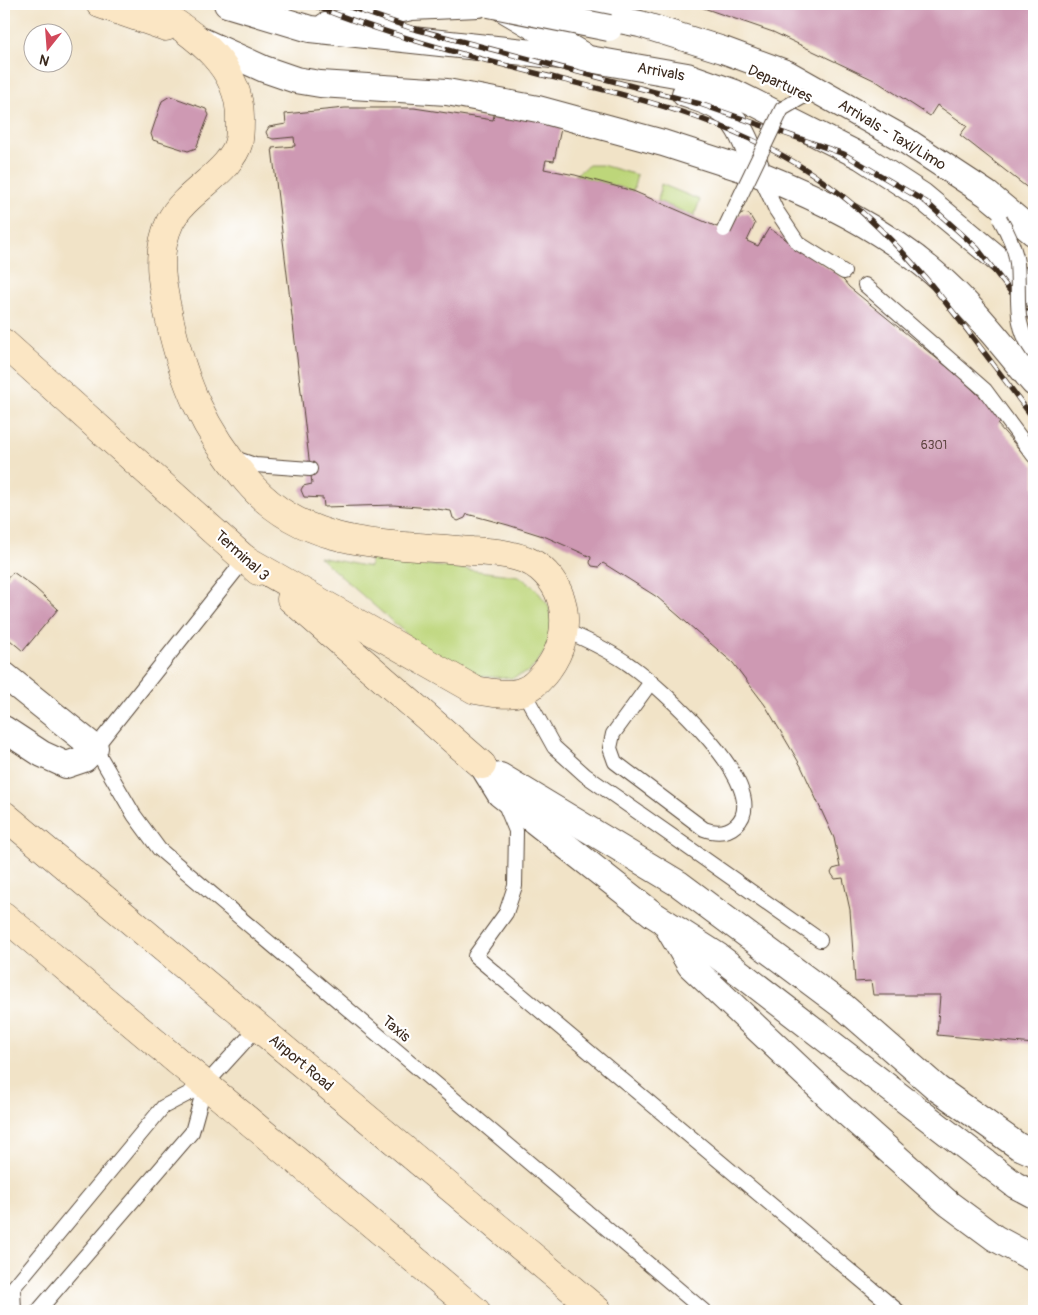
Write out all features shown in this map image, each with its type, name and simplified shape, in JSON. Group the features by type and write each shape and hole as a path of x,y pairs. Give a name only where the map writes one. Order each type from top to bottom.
{"street":[{"path":"100,4 200,40 264,69 296,80 320,84 447,92 530,107 585,120 759,174 850,214 934,272 970,307 1034,383"},
{"path":"147,4 200,40 224,65 238,94 240,145 214,177 178,210 171,221 161,255 160,277 180,363 188,388 212,433 249,483 274,507 318,532 343,539 492,552 522,559 537,566 550,578 560,596 565,618 562,642 553,663 540,679 523,692 499,693 475,690 245,559"},
{"name":"Arrivals","path":"227,4 310,29 589,59 687,76 735,93 862,157 946,214 1005,265 1034,295"},
{"path":"310,29 411,6 478,4"},
{"name":"Departures","path":"490,4 610,28 683,46 754,70 806,95 887,139 966,193 1034,247"},
{"path":"496,4 589,59"},
{"name":"Arrivals - Taxi/Limo","path":"536,4 640,24 723,50 788,74 906,140 987,194 1034,233"},
{"path":"556,4 610,28"},
{"path":"643,68 684,94 720,108 733,120 741,132 759,174"},
{"name":"Terminal 3","path":"4,343 245,559 482,765"},
{"path":"4,675 95,748 84,759 66,765 42,754 4,728"},
{"path":"482,765 500,794 666,924 718,956 1015,1185 1034,1195"},
{"path":"482,765 679,884 844,1008 938,1089 1018,1146 1034,1153"},
{"name":"Airport Road","path":"4,815 598,1311"},
{"path":"4,916 476,1311"},
{"path":"666,924 690,965 839,1106 950,1204 996,1238 1034,1259"}],"lane":[{"path":"724,230 782,108 806,95"},
{"path":"759,174 776,210 798,243 844,272"},
{"path":"1000,219 1012,240 1017,261 1022,335 1034,353"},
{"path":"865,285 985,390 1034,456"},
{"path":"228,456 255,465 310,469"},
{"path":"95,748 245,559"},
{"path":"564,630 588,640 630,665 651,682 699,727 742,789 746,808 743,816 731,829 722,832 704,829 615,762 610,748 613,734 651,682"},
{"path":"523,692 554,747 585,775 820,940"},
{"name":"Taxis","path":"95,748 134,815 159,849 704,1311"},
{"path":"500,794 516,831 515,886 506,913 475,956 898,1311"},
{"path":"14,1311 13,1288 163,1107 205,1085 258,1027"},
{"path":"38,1311 192,1132 205,1085"}],"green space":[{"path":"589,165 602,165 637,175 633,191 575,175"},
{"path":"661,184 700,200 694,216 658,201"},
{"path":"319,557 370,567 371,558 519,576 535,588 549,606 552,629 547,649 530,671 512,678 474,676 428,653"}],"building":[{"path":"692,4 1034,4 1034,193 960,135 967,126 937,105 930,116 876,81 773,32"},
{"path":"170,96 206,109 209,115 196,148 188,151 153,140 151,134 162,101"},
{"path":"345,108 414,108 493,120 495,111 562,124 554,161 546,160 544,169 575,175 633,191 724,230 742,213 749,214 755,224 747,241 758,246 769,228 840,276 849,287 957,375 1003,418 998,425 1034,466 1034,1044 937,1035 940,995 873,995 871,981 855,982 850,910 843,878 835,879 831,873 833,869 840,867 834,838 801,766 765,705 733,663 657,597 603,563 599,567 592,566 590,563 591,557 546,537 508,525 467,514 465,518 458,521 453,518 451,511 430,508 393,505 324,507 323,498 304,497 301,490 303,486 312,484 272,148 295,146 294,137 273,139 268,137 266,132 269,127 286,124 285,114"},
{"path":"13,572 35,588 58,609 23,651 4,635 4,582"}],"railway":[{"path":"310,4 425,44 617,93 691,115 727,129 796,163 858,209 914,264 964,325 1034,419"},
{"path":"341,4 411,28 700,104 844,154 926,202 977,248 1034,322"}]}
